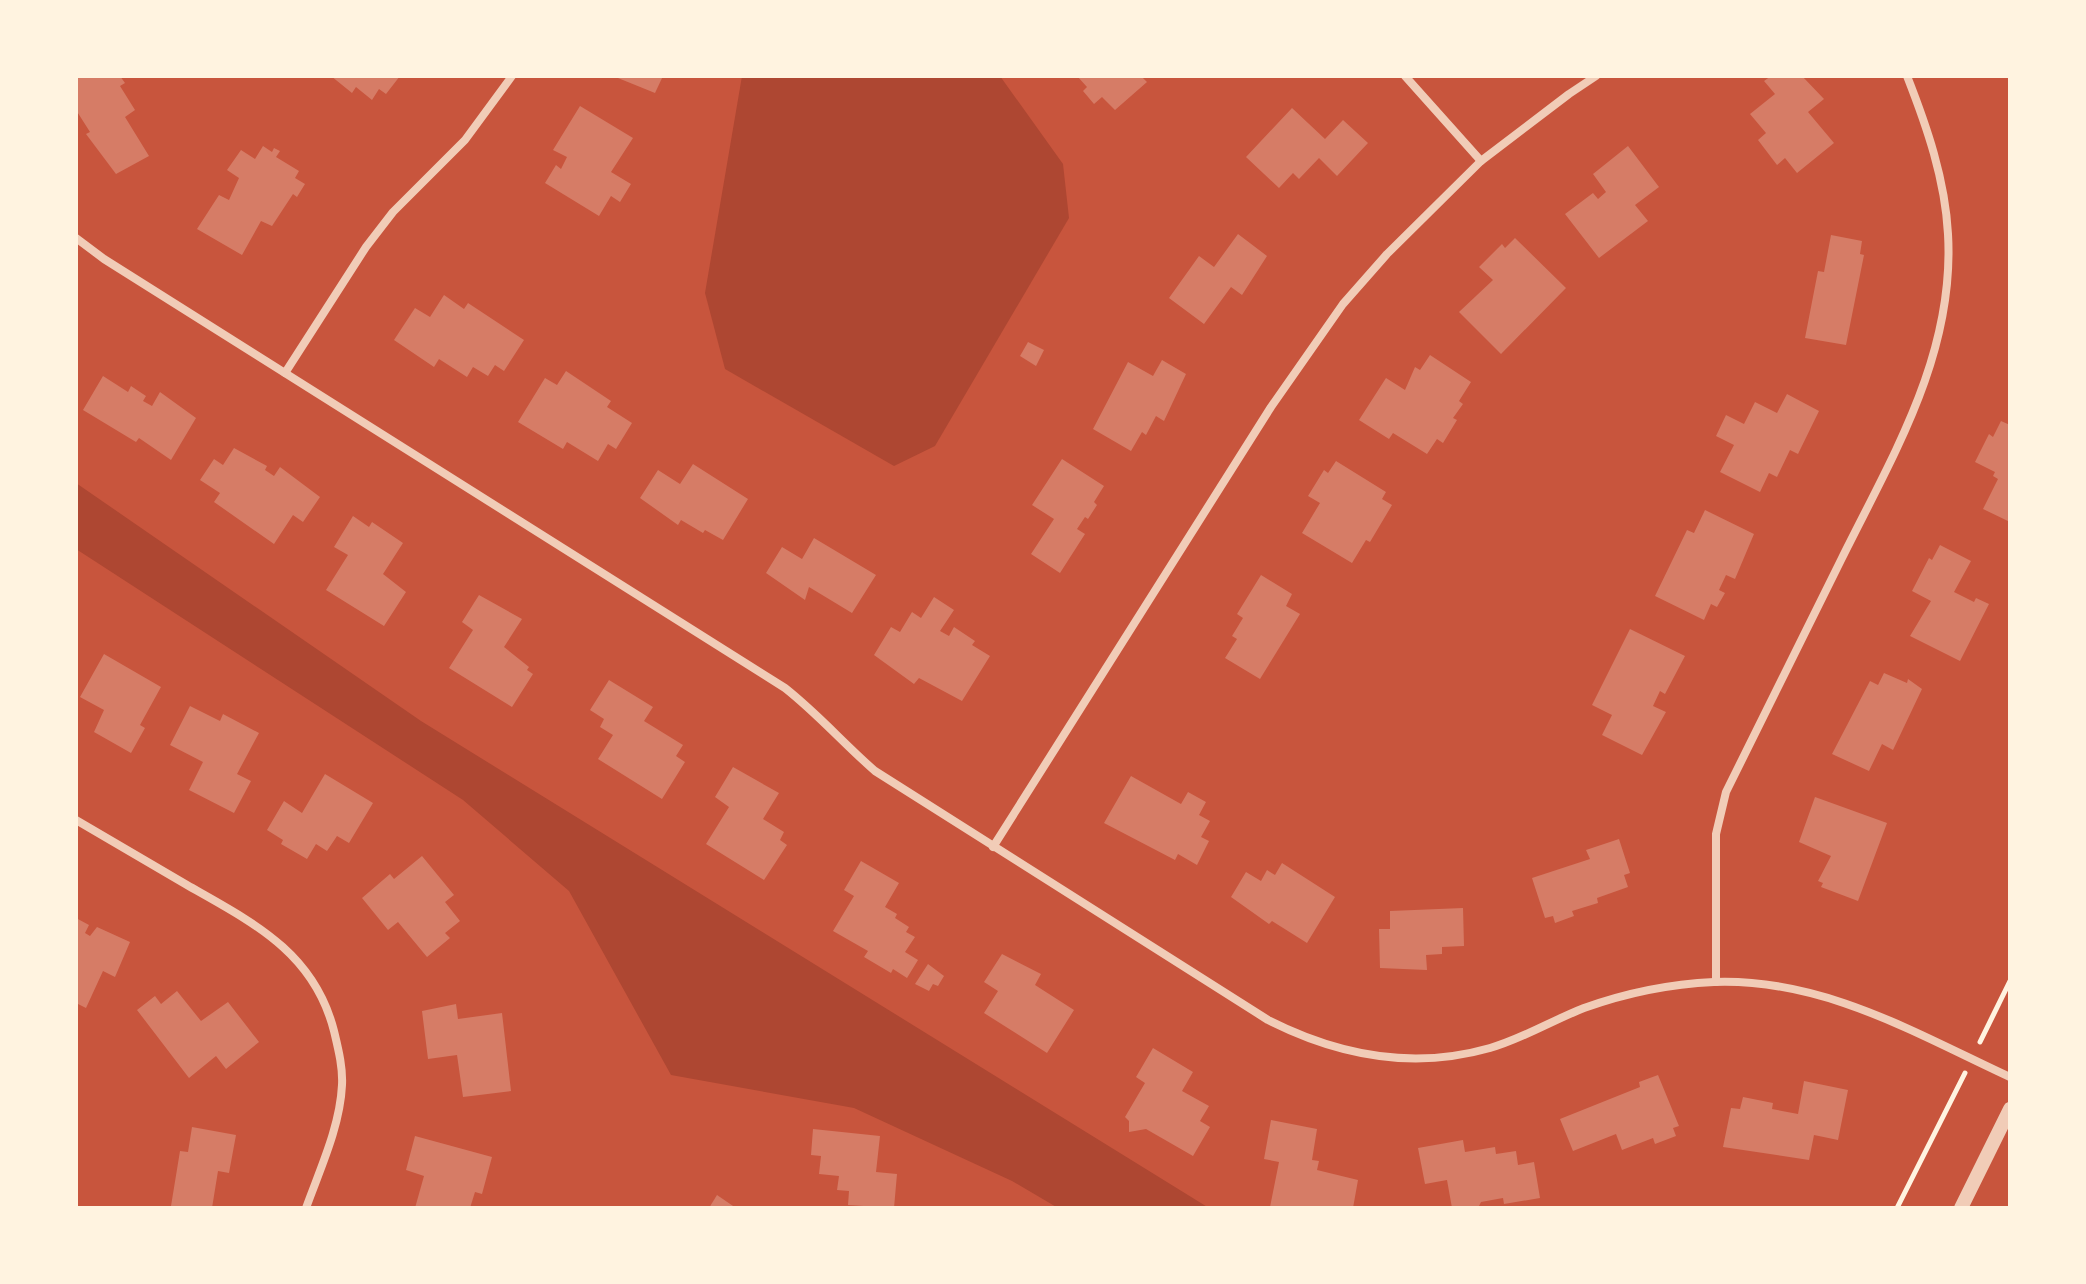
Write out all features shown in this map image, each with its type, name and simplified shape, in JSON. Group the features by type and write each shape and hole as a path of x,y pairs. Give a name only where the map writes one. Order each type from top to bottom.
{"street":[{"path":"285,373 375,235 393,212 465,140 512,76"},
{"path":"1405,76 1481,161"},
{"path":"993,847 1305,357 1343,304 1378,264 1481,161 1596,76"},
{"path":"1716,982 1716,834 1726,792 1911,418 1937,346 1948,272 1946,201 1927,127 1907,76"},
{"path":"76,238 104,259 785,688 814,711 850,750 875,771 1268,1020 1325,1045 1380,1058 1436,1058 1491,1048 1583,1009 1627,995 1671,985 1716,982 1784,986 1818,993 1897,1023 2010,1077"},
{"path":"76,820 268,933 302,965 319,991 340,1053 342,1085 337,1119 306,1208"},
{"path":"1961,1208 2010,1109"}],"path":[{"path":"1897,1208 2010,981"}],"shaded area":[{"path":"742,76 1000,76 1063,164 1069,218 935,446 894,466 725,369 705,293"},
{"path":"76,483 421,721 1209,1208 1058,1208 1012,1181 854,1108 671,1075 569,891 463,800 76,549"}],"building":[{"path":"76,76 120,76 125,83 120,86 135,110 125,117 149,156 116,174 86,134 90,132 76,110"},
{"path":"331,76 400,76 386,94 379,89 372,100 356,87 352,93"},
{"path":"613,76 663,76 655,93"},
{"path":"1077,76 1141,76 1147,82 1115,110 1102,97 1094,104 1083,91 1087,87"},
{"path":"1771,76 1802,76 1824,99 1808,112 1834,143 1797,173 1785,158 1777,165 1758,140 1766,133 1750,114 1775,94 1764,81"},
{"path":"580,106 633,138 611,172 631,184 620,202 611,196 599,216 545,183 556,165 561,169 567,157 553,150"},
{"path":"1292,108 1325,139 1343,120 1368,143 1337,176 1319,158 1299,179 1293,173 1279,188 1246,157"},
{"path":"263,146 272,152 274,148 280,151 276,157 299,171 295,178 305,184 297,197 293,194 272,226 261,221 242,255 197,229 219,195 229,200 239,178 227,170 241,150 255,159"},
{"path":"1628,146 1659,187 1635,205 1648,221 1599,258 1565,214 1593,193 1598,199 1606,192 1593,174"},
{"path":"1238,234 1267,256 1242,295 1231,287 1204,324 1169,298 1199,256 1214,267"},
{"path":"1831,235 1862,241 1860,254 1864,255 1846,345 1805,338 1818,271 1824,272"},
{"path":"1515,238 1566,288 1501,354 1459,312 1493,280 1479,267 1502,244 1505,248"},
{"path":"444,295 464,309 468,303 524,340 504,371 495,365 488,376 473,367 467,377 439,359 434,367 394,340 415,308 430,317"},
{"path":"1028,342 1044,350 1036,366 1020,356"},
{"path":"1430,355 1471,382 1459,401 1463,404 1453,418 1457,420 1443,443 1437,439 1427,454 1393,433 1389,439 1359,420 1386,378 1405,390 1415,367 1420,370"},
{"path":"1162,360 1186,374 1164,421 1156,416 1146,435 1142,432 1131,451 1093,429 1128,362 1153,376"},
{"path":"566,371 611,401 607,407 632,423 616,449 608,444 598,461 567,442 563,449 518,422 545,378 557,385"},
{"path":"103,376 128,392 131,386 146,396 143,401 152,406 160,392 196,418 171,460 139,438 136,442 83,410"},
{"path":"1787,394 1819,411 1798,454 1790,450 1777,477 1769,473 1760,492 1720,472 1734,445 1716,436 1726,415 1744,424 1755,402 1777,413"},
{"path":"2001,421 2010,425 2010,522 1983,509 1998,479 1993,476 1995,472 1975,462 1989,434 1993,437"},
{"path":"234,448 267,466 265,470 274,476 280,467 320,497 303,522 293,515 274,544 214,502 220,493 200,480 214,459 223,465"},
{"path":"1062,459 1104,486 1094,502 1097,505 1077,529 1085,534 1060,573 1031,554 1054,519 1032,505"},
{"path":"1336,461 1386,492 1382,499 1392,505 1370,542 1366,540 1352,563 1302,533 1320,503 1308,496 1324,470 1328,473"},
{"path":"693,464 748,499 723,540 681,520 678,525 640,498 658,470 680,484"},
{"path":"1705,510 1754,534 1735,579 1726,575 1719,590 1725,593 1717,607 1711,604 1704,620 1655,596 1687,530 1694,533"},
{"path":"353,516 369,527 372,522 403,543 383,574 406,592 384,626 326,590 348,555 334,547"},
{"path":"814,538 876,575 852,613 809,587 805,600 766,573 782,547 802,559"},
{"path":"1940,545 1971,561 1954,592 1974,602 1976,598 1989,604 1960,661 1910,636 1931,601 1912,591 1929,558 1932,560"},
{"path":"1261,575 1292,594 1286,606 1300,614 1260,679 1225,658 1237,639 1232,636 1243,618 1237,614"},
{"path":"479,595 522,619 504,647 533,674 512,707 449,668 473,630 462,622"},
{"path":"934,597 954,610 940,631 949,636 954,627 975,641 972,645 990,656 962,701 919,678 914,684 874,655 891,627 900,632 912,612 921,618"},
{"path":"1630,629 1685,656 1665,694 1660,691 1653,706 1666,712 1642,755 1602,735 1612,715 1592,705"},
{"path":"104,654 161,687 140,725 145,728 131,753 94,732 104,710 80,697"},
{"path":"1884,673 1907,683 1908,679 1922,689 1893,750 1882,744 1869,771 1832,754 1870,681 1878,685"},
{"path":"609,680 653,707 644,721 683,745 676,756 685,762 662,799 598,759 613,735 600,727 604,719 590,710"},
{"path":"190,706 220,721 223,714 259,733 237,774 251,781 234,813 189,790 203,762 170,745"},
{"path":"733,767 779,793 763,819 784,832 780,840 787,845 764,880 706,844 729,807 715,797"},
{"path":"325,774 373,803 349,843 337,836 327,851 316,844 307,859 281,844 283,840 267,830 284,801 302,813"},
{"path":"1131,776 1181,804 1188,792 1206,802 1199,815 1210,821 1201,837 1209,841 1197,865 1178,854 1175,860 1104,823"},
{"path":"1815,797 1887,823 1858,901 1821,887 1823,883 1818,881 1831,856 1799,842"},
{"path":"1619,839 1630,873 1624,875 1628,887 1597,898 1598,903 1572,911 1574,916 1555,923 1553,916 1545,918 1532,878 1590,859 1586,850"},
{"path":"422,856 454,895 445,902 460,921 445,933 450,938 427,957 398,922 388,930 362,898 390,874 394,879"},
{"path":"861,861 899,883 885,907 897,914 895,918 909,927 906,932 915,937 905,952 918,960 907,978 893,969 891,973 864,957 868,951 833,931 854,896 844,890"},
{"path":"1282,863 1335,897 1307,943 1272,921 1269,924 1231,897 1246,872 1261,881 1267,870 1275,875"},
{"path":"1463,908 1464,946 1442,947 1442,954 1426,955 1427,970 1380,968 1379,929 1390,929 1390,911"},
{"path":"76,918 89,925 85,933 90,936 97,927 130,942 115,977 103,971 86,1008 76,1003"},
{"path":"1002,954 1041,974 1035,985 1074,1010 1047,1053 984,1013 998,991 984,982"},
{"path":"928,964 944,976 938,986 933,984 929,991 915,984"},
{"path":"177,991 201,1021 228,1002 259,1042 226,1069 216,1056 189,1078 137,1010 155,996 161,1004"},
{"path":"456,1004 458,1019 502,1013 511,1091 463,1097 457,1055 428,1059 422,1011"},
{"path":"1153,1048 1193,1072 1182,1091 1209,1106 1200,1121 1210,1127 1193,1156 1146,1129 1129,1132 1129,1121 1125,1117 1145,1083 1136,1077"},
{"path":"1658,1075 1679,1126 1673,1128 1676,1136 1655,1144 1653,1138 1622,1150 1616,1134 1573,1151 1560,1119 1640,1087 1639,1082"},
{"path":"1804,1081 1848,1090 1838,1140 1814,1135 1809,1160 1723,1147 1731,1108 1740,1109 1743,1097 1773,1103 1772,1109 1798,1114"},
{"path":"1271,1120 1317,1129 1312,1160 1319,1161 1317,1170 1358,1180 1353,1208 1270,1207 1279,1162 1264,1159"},
{"path":"192,1127 236,1135 229,1173 218,1171 212,1208 171,1206 180,1151 188,1152"},
{"path":"813,1129 880,1136 876,1172 897,1174 894,1208 848,1205 849,1191 837,1190 839,1176 819,1174 821,1156 811,1155"},
{"path":"415,1136 492,1157 482,1194 475,1192 470,1208 415,1208 424,1176 406,1170"},
{"path":"1463,1140 1465,1152 1495,1147 1496,1154 1516,1151 1518,1165 1534,1162 1540,1198 1504,1204 1503,1198 1481,1202 1478,1208 1452,1208 1447,1180 1425,1184 1418,1148"},
{"path":"717,1195 736,1208 709,1208"}]}
